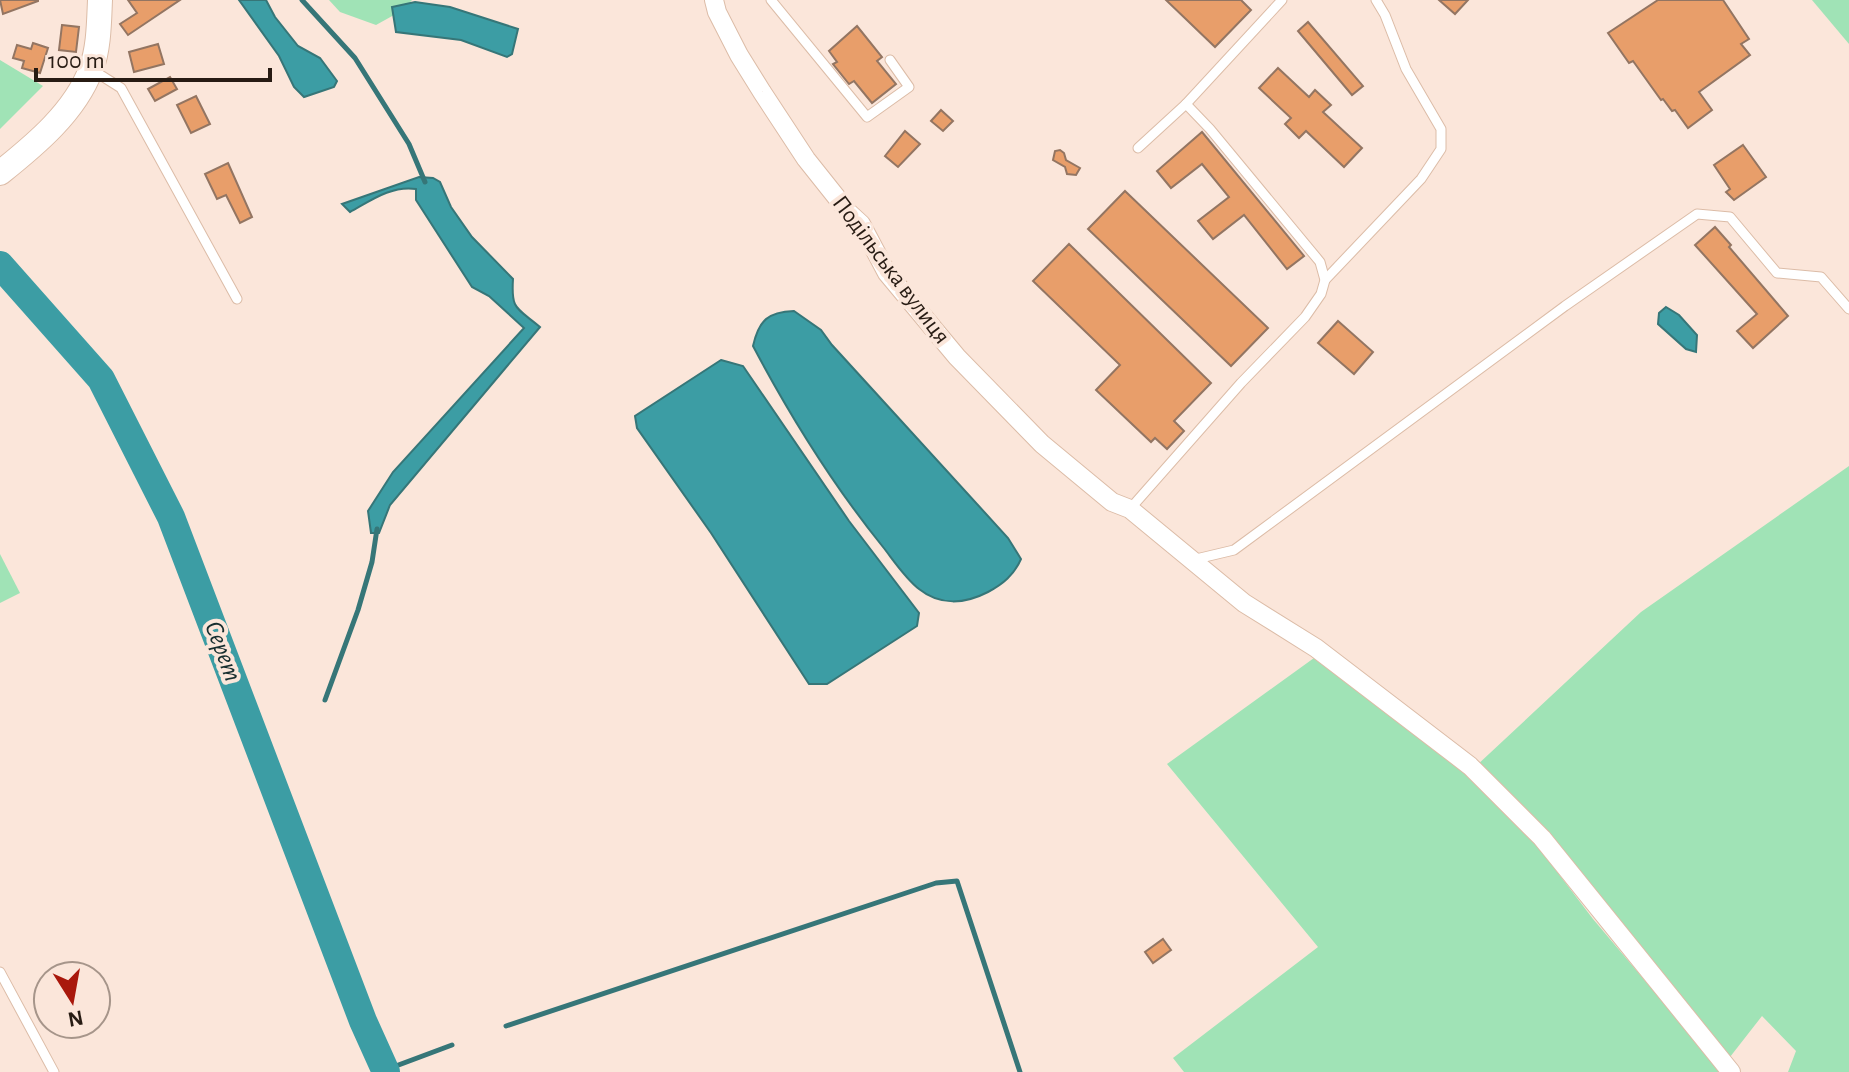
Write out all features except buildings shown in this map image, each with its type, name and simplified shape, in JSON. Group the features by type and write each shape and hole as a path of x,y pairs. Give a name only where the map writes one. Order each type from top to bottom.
{"street":[{"path":"1,172 41,139 70,106 91,69 99,34 100,0"},
{"name":"Подільська вулиця","path":"714,0 739,55 806,159 861,224 887,273 957,357 1042,444 1112,502 1130,509 1244,603 1316,648 1470,766 1542,838 1731,1072"}],"lane":[{"path":"771,0 867,117 909,87 890,60"},
{"path":"1138,148 1186,104 1282,0"},
{"path":"1325,280 1421,179 1441,149 1441,129 1406,69 1376,0"},
{"path":"91,69 121,88 237,299"},
{"path":"1130,509 1241,383 1305,317 1321,294 1325,280 1320,262 1186,104"},
{"path":"1191,561 1234,550 1565,306 1697,214 1730,217 1777,273 1821,277 1849,309"},
{"path":"0,972 54,1072"}],"green space":[{"path":"329,0 412,0 403,10 376,25 340,12"},
{"path":"1812,0 1849,0 1849,44"},
{"path":"0,60 43,86 0,129"},
{"path":"1849,466 1849,1072 1788,1072 1796,1051 1762,1016 1730,1057 1475,767 1641,612"},
{"path":"0,554 20,593 0,603"},
{"path":"1314,658 1445,750 1522,826 1593,919 1722,1072 1184,1072 1173,1058 1318,947 1167,764"}],"water":[{"path":"239,0 266,0 298,46 320,58 337,81 334,87 304,97 294,87 279,56"},
{"path":"415,2 450,7 518,29 512,54 507,57 461,40 396,32 392,7"},
{"path":"419,177 440,182 451,207 472,237 513,279 514,303 540,327 390,505 379,533 371,533 368,511 393,472 524,328 489,296 472,287 416,200 416,189 398,189 350,212 342,204"},
{"path":"1666,307 1679,315 1697,335 1696,352 1686,349 1658,324 1659,313"},
{"path":"794,311 821,330 1008,538 1021,559 1003,582 988,592 962,601 944,601 927,595 909,580 865,523 813,450 753,346 758,330 766,319 777,313"},
{"path":"721,360 743,366 849,521 919,613 917,626 827,684 809,684 711,533 637,428 635,416"}],"waterway":[{"path":"302,0 355,58 409,144 425,182"},
{"name":"Серет","path":"0,265 101,379 171,517 363,1021 386,1072"},
{"path":"325,700 358,610 372,562 377,529"},
{"path":"506,1026 936,883 957,881 1020,1072"},
{"path":"385,1070 452,1045"}]}
